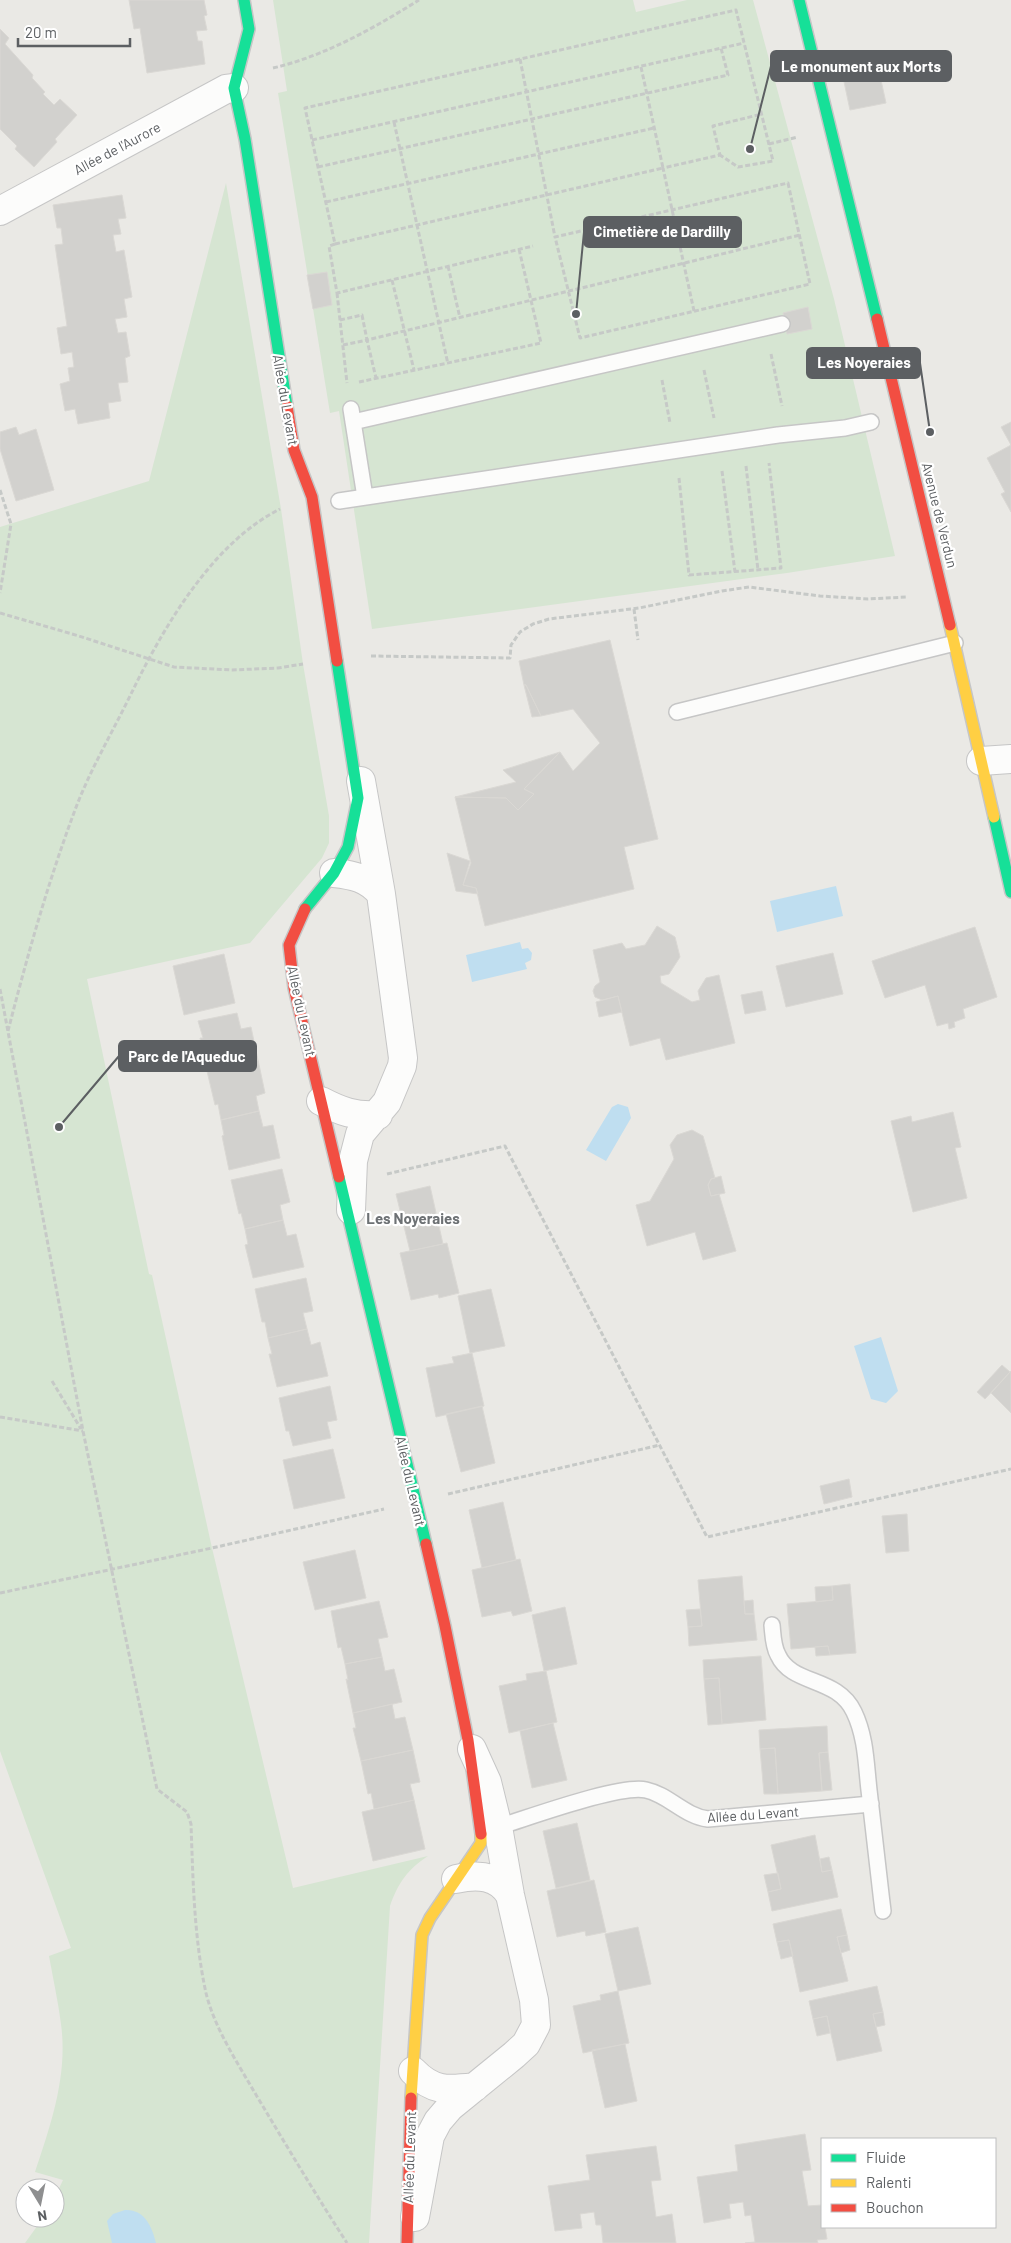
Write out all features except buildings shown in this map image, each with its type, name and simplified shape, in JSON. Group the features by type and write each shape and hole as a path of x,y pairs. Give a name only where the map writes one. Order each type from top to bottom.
{"street":[{"path":"234,88 249,29 244,0"},
{"name":"Avenue de Verdun","path":"799,0 955,643 1011,892"},
{"name":"Allée de l'Aurore","path":"0,211 226,89 234,88"},
{"name":"Allée du Levant","path":"234,88 245,139 294,450 312,498 358,798 348,847 334,873 304,909 289,945 294,988 351,1222 445,1626 468,1740 481,1843 430,1918 422,1935 409,2134 409,2243"},
{"name":"Allée du Levant","path":"346,710 365,798 403,1058 393,1091 378,1115 360,1134 352,1161 351,1222"},
{"path":"981,761 1011,759"},
{"path":"334,873 362,878 372,883 380,894"},
{"path":"321,1101 350,1114 359,1116 378,1115"},
{"name":"Allée du Levant","path":"409,2243 430,2136 438,2121 450,2107 526,2044 536,2026 534,2000 510,1895 498,1827 487,1782 468,1740"},
{"path":"456,1879 479,1876 489,1878 505,1887 510,1895"},
{"path":"413,2071 427,2083 440,2089 475,2087"}],"lane":[{"path":"365,497 352,415 657,352 782,324"},
{"path":"339,501 766,437 845,428 871,422"},
{"path":"677,712 955,643"},
{"path":"772,1625 778,1657 788,1668 806,1679 830,1687 846,1698 854,1711 862,1731 883,1912"},
{"name":"Allée du Levant","path":"498,1827 609,1793 634,1789 657,1794 692,1816 708,1819 871,1804"}],"path":[{"path":"273,68 292,64 339,44 397,14 419,0"},
{"path":"334,244 305,108 736,10 762,114 773,161 738,168 720,155 713,126 762,114"},
{"path":"312,140 641,68 744,43"},
{"path":"318,167 728,75 721,48"},
{"path":"520,59 555,237 580,338 810,284 788,183 555,237"},
{"path":"641,68 694,311"},
{"path":"394,122 448,364"},
{"path":"325,202 654,128"},
{"path":"769,144 799,137"},
{"path":"519,249 541,343 347,384 337,293 329,246 720,155"},
{"path":"343,345 800,235"},
{"path":"337,293 533,246"},
{"path":"448,266 460,318"},
{"path":"392,280 414,370"},
{"path":"340,320 362,315 376,378"},
{"path":"766,327 787,434"},
{"path":"697,343 718,444 735,572"},
{"path":"657,352 675,451 689,575 781,568 766,437"},
{"path":"743,441 758,570"},
{"path":"0,490 11,524 0,593"},
{"path":"8,1033 35,935 76,809 98,758 148,659 200,578 259,520 281,509"},
{"path":"363,657 376,655 510,658 510,645 520,632 534,624 549,619 634,609 749,587 820,596 868,599 916,596"},
{"path":"634,609 638,640"},
{"path":"0,613 79,636 174,668 203,670 278,668 303,664"},
{"path":"0,989 83,1431 157,1789 187,1812 191,1824 197,1940 206,1994 219,2026 240,2066 298,2165 347,2243"},
{"path":"386,1174 506,1146 707,1537 1011,1469"},
{"path":"52,1381 83,1431"},
{"path":"0,1417 83,1431"},
{"path":"451,1493 660,1445"},
{"path":"0,1593 212,1548 415,1501"}],"green space":[{"path":"273,0 633,0 636,12 687,0 753,0 834,299 895,556 787,573 372,629 339,411 330,413 278,93 287,91"},
{"path":"226,183 281,509 303,664 329,816 329,843 322,858 250,943 87,979 149,1274 152,1275 212,1548 293,1888 428,1856 404,1877 396,1890 390,1906 369,2243 25,2243 36,2228 65,2228 65,2178 56,2178 35,2172 57,2099 62,2062 61,2024 49,1956 71,1948 0,1751 0,527 149,481"}],"water":[{"path":"836,886 843,916 777,932 770,901"},
{"path":"520,942 522,949 528,948 532,953 531,960 525,963 527,969 472,982 466,955"},
{"path":"618,1104 628,1107 631,1118 606,1161 586,1150 612,1107"},
{"path":"881,1337 898,1391 886,1403 871,1399 854,1346"},
{"path":"125,2210 137,2212 146,2220 156,2243 112,2243 107,2221 113,2214"}],"traffic: fast":[{"path":"244,0 249,29 234,88 245,139 287,406"},
{"path":"799,0 877,319"},
{"path":"305,909 334,873 348,847 358,798 337,661"},
{"path":"994,817 1011,892"},
{"path":"339,1177 426,1544"}],"traffic: slow":[{"path":"950,625 994,817"},
{"path":"411,2098 422,1935 430,1918 481,1843 481,1834"}],"traffic: jam":[{"path":"877,319 950,625"},
{"path":"287,406 294,450 312,497 337,661"},
{"path":"305,909 289,945 294,988 339,1177"},
{"path":"426,1544 468,1740 481,1834"},
{"path":"407,2243 411,2098"}],"place":[{"name":"Le monument aux Morts","path":"750,149"},
{"name":"Cimetière de Dardilly","path":"576,314"},
{"name":"Les Noyeraies","path":"930,432"},
{"name":"Parc de l'Aqueduc","path":"59,1127"}],"district":[{"name":"Les Noyeraies","path":"413,1218"}]}
